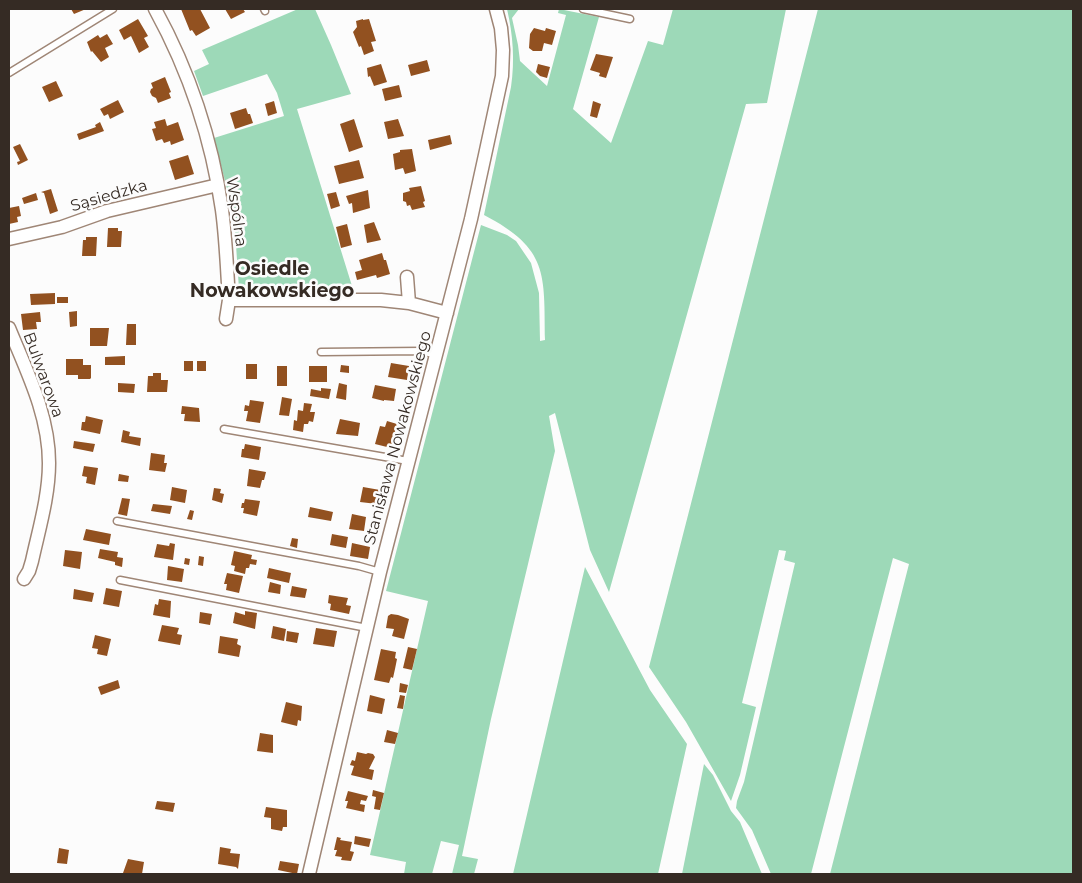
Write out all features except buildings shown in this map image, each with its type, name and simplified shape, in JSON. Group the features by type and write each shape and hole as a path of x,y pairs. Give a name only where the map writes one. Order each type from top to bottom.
{"street":[{"name":"Wspólna","path":"155,9 184,68 196,102 218,185 224,225 229,300 226,318"},
{"name":"Stanisława Nowakowskiego","path":"309,874 380,572 474,205 502,76 503,50 501,28 496,9"},
{"name":"Sąsiedzka","path":"9,239 62,227 107,211 218,185"},
{"path":"407,277 409,303"},
{"path":"229,300 375,300 409,303 447,313"},
{"name":"Bulwarowa","path":"9,328 41,408 48,435 50,464 32,561 24,579"}],"lane":[{"path":"9,73 113,9"},
{"path":"583,9 630,19"},
{"path":"321,352 422,352 436,355"},
{"path":"224,429 408,461"},
{"path":"117,521 350,564 380,572"},
{"path":"120,580 367,628"}],"green space":[{"path":"298,9 315,9 351,94 297,109 352,286 351,294 239,289 234,216 214,138 284,116 277,93 267,74 203,96 194,71 209,64 202,50"},
{"path":"507,9 519,9 512,18 520,61 547,86 566,15 558,13 559,9 599,17 573,109 611,143 648,41 663,45 673,9 786,9 767,103 746,104 609,592 590,550 555,413 549,416 555,451 491,719 462,856 478,859 474,874 452,874 459,845 441,841 432,874 404,874 406,862 370,855 428,601 386,591 481,225 507,235 516,241 531,263 539,293 540,341 545,340 542,280 532,252 505,227 484,215 511,87 513,48"},
{"path":"818,9 1073,9 1073,874 830,874 909,564 893,558 811,874 771,874 752,830 736,808 744,782 795,563 784,560 786,551 779,550 742,703 756,707 740,775 731,801 686,722 649,667"},
{"path":"585,567 650,690 687,744 658,874 513,874"},
{"path":"704,764 713,775 731,811 740,822 762,874 682,874"}],"district":[{"name":"Osiedle Nowakowskiego","path":"272,280"}]}
